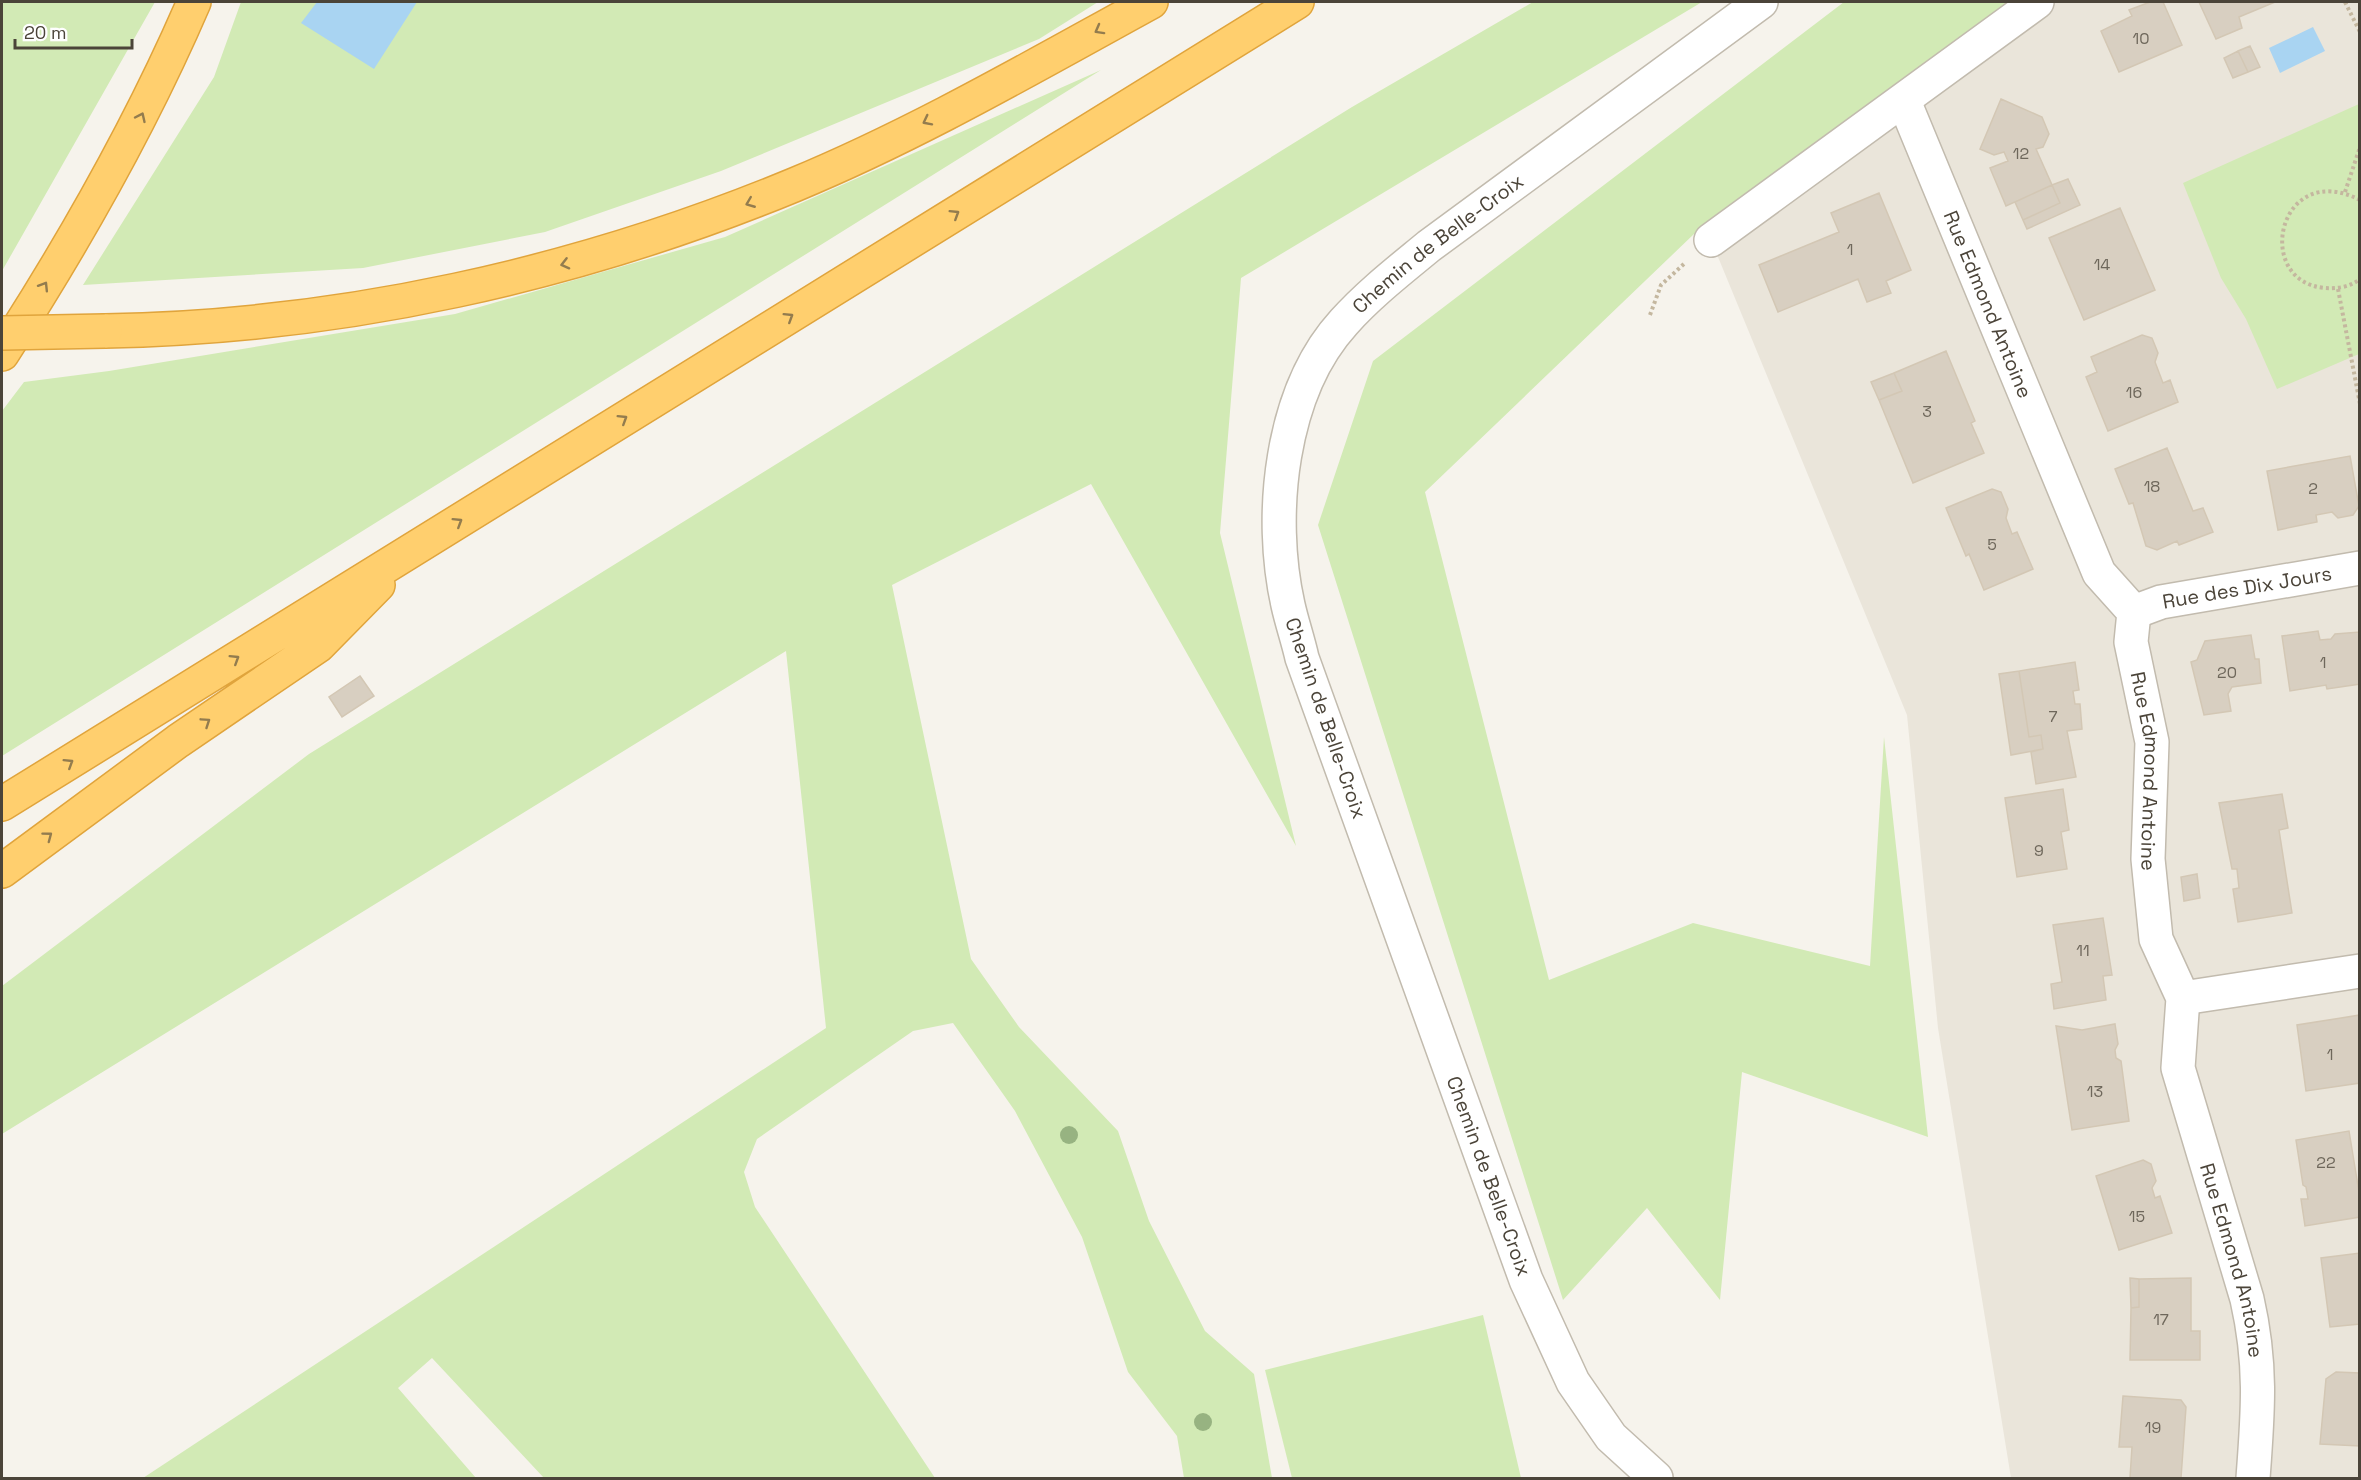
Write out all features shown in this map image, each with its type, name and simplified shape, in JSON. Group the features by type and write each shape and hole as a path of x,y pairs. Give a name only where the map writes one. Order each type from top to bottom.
{"highway":[{"path":"2,354 82,225 125,146 194,2"},
{"path":"2,333 179,329 266,322 436,294 582,260 708,219 797,184 999,84 1151,2"},
{"path":"2,804 1297,2"},
{"path":"2,871 178,741 320,645 408,553"}],"street":[{"name":"Chemin de Belle-Croix","path":"1656,1479 1611,1437 1573,1382 1526,1280 1302,658 1287,604 1280,554 1280,491 1290,434 1301,394 1319,359 1342,324 1387,280 1429,246 1761,2"},
{"path":"1711,240 2037,2"},
{"name":"Rue Edmond Antoine","path":"1904,101 2099,573 2134,612 2131,642 2152,742 2148,859 2156,939 2182,998 2178,1068 2247,1299 2256,1338 2259,1391 2253,1479"},
{"name":"Rue des Dix Jours","path":"2134,612 2161,602 2360,568"},
{"path":"2182,998 2360,971"}],"path":[{"path":"2345,2 2360,32"},
{"path":"2344,192 2360,147"},
{"path":"2360,200 2344,192 2326,190 2309,194 2294,206 2284,221 2280,239 2285,260 2298,277 2316,287 2338,289 2360,279"},
{"path":"1650,315 1661,285 1711,240"},
{"path":"2338,289 2360,404"}],"shaded area":[{"path":"2037,2 2359,2 2359,1478 2011,1478 1938,1028 1907,715 1711,240"}],"green space":[{"path":"2,2 155,2 2,271"},
{"path":"241,2 1098,2 1039,39 721,171 545,232 363,268 83,285 214,77"},
{"path":"1533,2 1702,2 1241,278 1220,533 1296,846 1091,484 892,585 971,959 1019,1027 1118,1131 1149,1221 1205,1331 1254,1374 1272,1478 1184,1478 1177,1436 1128,1372 1082,1237 1015,1111 953,1023 913,1031 757,1139 744,1172 755,1207 935,1478 544,1478 432,1358 398,1388 476,1478 143,1478 826,1028 786,651 2,1134 2,986 309,754 1352,107"},
{"path":"1844,2 2020,2 1694,234 1425,492 1549,980 1693,923 1870,966 1884,737 1928,1137 1742,1072 1720,1300 1647,1208 1563,1300 1318,525 1373,361"},
{"path":"1101,70 2,756 2,411 24,382 109,371 455,314 725,237"},
{"path":"2359,104 2359,354 2277,389 2246,319 2221,278 2183,183"},
{"path":"1483,1315 1521,1478 1292,1478 1265,1370"}],"water":[{"path":"317,2 417,2 374,69 301,23"},
{"path":"2313,27 2325,51 2280,73 2269,48"}],"building":[{"path":"2150,2 2163,2 2182,45 2119,72 2101,31 2132,16 2129,10"},
{"path":"2199,2 2275,2 2239,17 2242,28 2216,39"},
{"path":"2250,46 2260,67 2248,72 2238,51"},
{"path":"2238,51 2248,72 2233,78 2224,58"},
{"path":"2001,99 2042,117 2049,134 2043,147 2036,149 2052,185 2006,206 1990,168 2008,161 2004,152 1994,155 1980,149"},
{"path":"2068,179 2080,205 2027,229 2023,220 2060,203 2052,185"},
{"path":"2052,185 2060,203 2023,220 2015,202"},
{"path":"1879,193 1911,270 1886,281 1891,293 1867,302 1858,279 1778,312 1759,265 1839,232 1831,213"},
{"path":"2120,208 2155,290 2084,320 2049,238"},
{"path":"2142,335 2152,338 2158,353 2155,362 2163,383 2170,380 2178,402 2108,431 2086,377 2097,372 2091,357"},
{"path":"1946,351 1975,421 1971,423 1984,453 1913,483 1879,400 1902,391 1894,373"},
{"path":"1894,373 1902,391 1879,400 1871,382"},
{"path":"2167,448 2193,511 2203,508 2213,532 2179,545 2177,541 2157,550 2146,546 2133,503 2129,504 2115,469"},
{"path":"2350,456 2359,506 2353,515 2338,518 2332,512 2316,515 2317,522 2278,530 2267,471"},
{"path":"1992,489 2001,492 2008,509 2006,518 2012,534 2017,532 2033,569 1984,590 1969,554 1966,556 1946,508"},
{"path":"2318,631 2320,640 2331,639 2335,634 2360,632 2360,684 2327,689 2326,685 2290,691 2282,636"},
{"path":"2251,635 2255,659 2259,659 2261,683 2232,687 2228,694 2231,711 2204,715 2191,662 2197,660 2205,641"},
{"path":"2075,662 2079,690 2073,691 2075,704 2080,704 2082,729 2067,731 2076,777 2036,784 2031,752 2043,749 2041,735 2029,737 2019,671"},
{"path":"2019,671 2029,737 2041,735 2043,749 2011,755 1999,674"},
{"path":"360,676 374,696 342,717 329,697"},
{"path":"2063,789 2069,830 2061,832 2067,869 2017,877 2005,798"},
{"path":"2282,794 2288,828 2279,830 2292,913 2238,922 2233,889 2239,888 2237,869 2232,869 2219,803"},
{"path":"2197,874 2200,898 2184,901 2181,877"},
{"path":"2103,918 2112,975 2103,976 2106,1000 2054,1009 2051,984 2062,982 2053,925"},
{"path":"2360,1015 2360,1083 2306,1091 2297,1025"},
{"path":"2115,1024 2118,1044 2115,1050 2116,1058 2121,1061 2129,1121 2072,1130 2056,1026 2082,1030"},
{"path":"2349,1131 2360,1198 2360,1217 2305,1226 2301,1199 2308,1199 2306,1187 2303,1185 2296,1140"},
{"path":"2143,1160 2151,1164 2156,1181 2152,1188 2155,1198 2160,1196 2172,1233 2119,1250 2096,1176"},
{"path":"2360,1253 2360,1324 2330,1327 2321,1258"},
{"path":"2130,1278 2139,1279 2139,1307 2131,1308"},
{"path":"2191,1278 2191,1331 2200,1331 2200,1360 2130,1360 2131,1308 2139,1307 2139,1279"},
{"path":"2336,1372 2360,1373 2360,1446 2320,1444 2326,1379"},
{"path":"2123,1396 2181,1400 2186,1407 2181,1478 2130,1478 2132,1447 2119,1447"}]}
